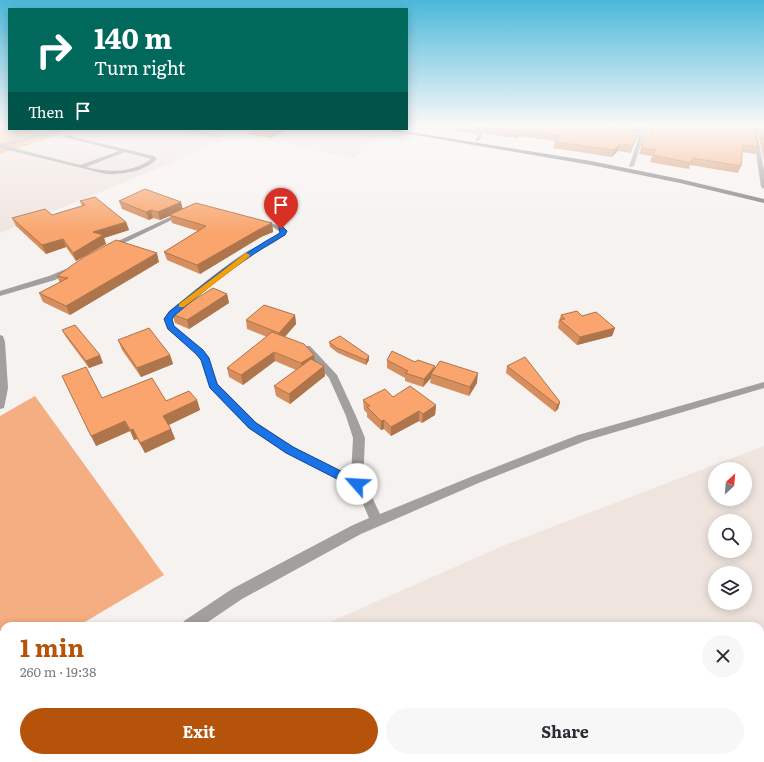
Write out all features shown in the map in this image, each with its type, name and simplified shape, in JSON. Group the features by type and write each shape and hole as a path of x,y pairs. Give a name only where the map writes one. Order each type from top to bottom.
{"street":[{"path":"59,162 99,172 117,173 144,166 151,162"},
{"path":"80,167 94,162"},
{"path":"588,162 764,201"},
{"path":"605,162 631,166 764,196"},
{"path":"631,166 633,162"},
{"path":"760,162 764,187"},
{"path":"99,254 112,246 193,208"},
{"path":"253,221 275,226 284,231 276,238 256,248 219,275 172,313 168,319 170,327 200,352 206,360 213,386 252,425 290,450 357,484 368,501 377,521"},
{"path":"0,294 52,278 76,267"},
{"path":"0,338 2,349 1,370 3,378 3,392 0,406"},
{"path":"307,348 333,377 351,416 359,438 357,484"},
{"path":"195,622 237,594 356,530 477,479 582,438 764,385"}],"shaded area":[{"path":"0,162 174,162 0,233"},
{"path":"35,396 164,575 85,622 0,622 0,416"},
{"path":"764,446 764,622 330,622 505,545 708,467 708,506 752,506 752,462 722,462"}],"building":[{"path":"714,162 741,162 741,166"},
{"path":"145,189 181,202 158,212 151,210 146,212 119,201"},
{"path":"95,197 126,222 93,232 103,235 73,253 63,239 42,245 12,218 45,209 52,215 85,205 80,201"},
{"path":"196,203 272,223 197,265 164,252 206,226 169,215"},
{"path":"116,240 157,253 66,306 39,293 68,278 57,276 84,257"},
{"path":"213,288 227,294 187,320 172,314"},
{"path":"264,305 295,315 279,333 246,320"},
{"path":"577,311 582,316 596,312 615,328 580,337 560,320 565,319 561,315"},
{"path":"75,325 100,355 86,361 62,330"},
{"path":"149,328 170,355 137,368 118,340"},
{"path":"272,332 304,344 314,355 301,363 274,352 241,375 227,368"},
{"path":"340,336 369,356 366,360 337,348 329,342"},
{"path":"392,351 415,362 418,360 435,366 424,379 405,373 408,371 387,360"},
{"path":"525,357 560,402 557,405 507,366"},
{"path":"311,359 324,366 289,394 274,386"},
{"path":"440,361 478,373 470,387 431,374"},
{"path":"86,367 102,398 152,378 166,401 189,391 197,400 163,416 171,429 140,443 133,429 130,430 125,421 91,436 62,376"},
{"path":"410,386 436,405 423,414 419,411 391,427 384,420 381,421 367,407 370,406 363,400 385,389 393,397"}],"slow traffic":[{"path":"181,306 246,255"}],"route":[{"path":"281,229 284,231 282,234 256,248 219,275 172,313 168,319 170,327 200,352 206,360 213,386 252,425 290,450 357,484"}]}
